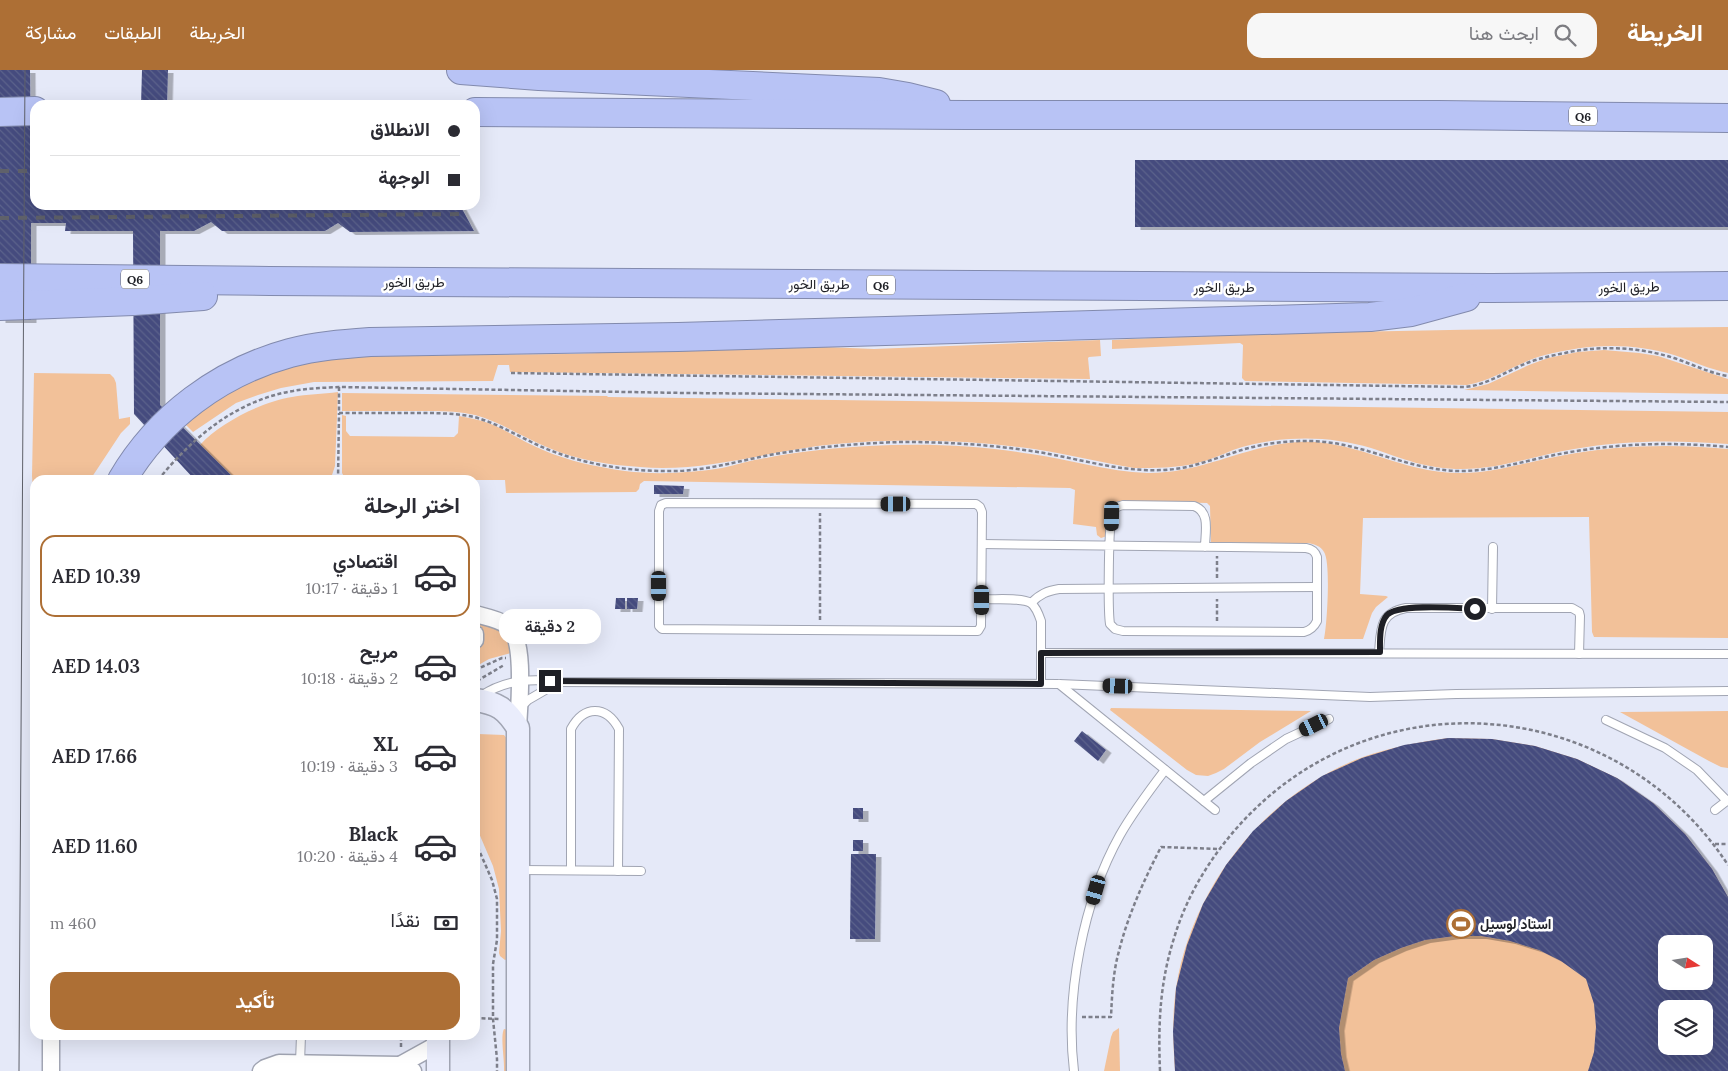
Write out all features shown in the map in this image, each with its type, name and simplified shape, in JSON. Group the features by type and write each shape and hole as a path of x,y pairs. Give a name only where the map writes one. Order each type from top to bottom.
{"highway":[{"path":"461,70 539,76 879,92 928,102 965,115"},
{"path":"0,112 30,111"},
{"name":"Q6","path":"480,112 1439,115 1728,118"},
{"name":"طريق الخور","path":"0,278 1491,288 1728,286"},
{"path":"0,306 134,301 210,295 270,281"},
{"path":"125,475 142,448 158,431 186,404 219,382 254,365 282,356 329,346 370,342 678,337 1370,317 1428,308 1452,302 1491,288"}],"street":[{"path":"480,616 509,626 516,639 520,659 518,719 518,1071"},
{"path":"480,701 492,703 518,719"},
{"path":"51,1071 52,1040"},
{"path":"261,1071 279,1063 407,1068 437,1040"},
{"path":"438,1040 438,1071"}],"lane":[{"path":"972,503 980,507 982,512 982,544 982,626 975,631 662,629 659,626 659,512 661,504 972,503"},
{"path":"982,544 1111,547 1311,549 1317,557 1318,587 1317,621 1311,630 1304,632 1123,631 1115,629 1110,624 1109,589 1111,547 1112,516 1113,511 1117,507 1123,505 1194,506 1204,511 1205,547"},
{"path":"1492,609 1493,548"},
{"path":"1031,603 1039,596 1053,590 1318,587"},
{"path":"982,600 1021,600 1031,603 1038,612 1041,620 1041,684"},
{"path":"1380,652 1381,628 1386,616 1395,610 1406,608 1576,610 1580,616 1579,654"},
{"path":"1041,653 1728,654"},
{"path":"480,697 496,686 540,680 559,682 1059,684 1370,697 1448,694 1728,692"},
{"path":"518,719 528,700 559,682"},
{"path":"1059,684 1215,810"},
{"path":"572,870 571,729 583,714 597,711 606,713 614,720 619,729 618,871"},
{"path":"1204,801 1286,739 1328,719"},
{"path":"1606,720 1666,748 1697,770 1727,801 1715,810"},
{"path":"1074,1071 1072,1017 1074,988 1082,941 1096,890 1120,836 1146,794 1165,770"},
{"path":"519,870 641,871"},
{"path":"300,1063 301,1040"}],"path":[{"path":"510,374 1465,387 1485,384 1518,367 1540,359 1579,350 1608,348 1640,350 1674,358 1707,371 1728,376"},
{"path":"338,475 339,387"},
{"path":"163,475 202,434 219,420 241,408 263,399 292,391 339,387 695,393 1728,402"},
{"path":"339,413 455,414 494,424 551,451 576,459 606,466 651,470 698,469 804,450 902,442 1006,448 1133,470 1167,470 1191,466 1249,448 1289,441 1317,441 1338,444 1369,451 1410,465 1461,471 1490,469 1564,453 1621,445 1684,444 1728,446"},
{"path":"820,504 820,630"},
{"path":"480,668 502,658 520,659"},
{"path":"1160,1071 1158,1028 1162,990 1175,934 1194,890 1219,849 1258,806 1287,782 1328,757 1372,738 1409,729 1466,722 1513,726 1560,736 1604,754 1653,784 1682,808 1714,844 1728,865"},
{"path":"1714,844 1728,844"},
{"path":"1072,1017 1111,1016 1118,952 1145,878 1161,847 1219,849"},
{"path":"480,855 492,880 497,899 497,940 493,964 493,1019 498,1059 497,1071"},
{"path":"480,1018 493,1019"}],"shaded area":[{"path":"1728,327 1728,373 1658,351 1626,346 1610,346 1561,351 1545,355 1477,383 1467,385 1245,381 1242,378 1243,345 1240,343 1112,349 1112,340 1266,334 1420,330"},
{"path":"1100,340 1101,356 1088,358 1090,379 510,372 509,365 498,365 493,381 314,382 281,388 236,403 193,432 185,424 225,395 264,375 306,362 355,356 569,354 802,346 874,349"},
{"path":"1604,350 1658,356 1728,379 1728,394 1464,390 1488,384 1548,358 1578,352"},
{"path":"34,373 110,374 116,383 119,419 130,417 130,424 121,433 93,475 32,475"},
{"path":"338,392 335,466 332,475 231,475 200,445 219,428 255,408 298,396"},
{"path":"342,393 1728,412 1728,444 1670,441 1631,442 1593,446 1490,467 1449,469 1426,465 1351,443 1299,438 1253,444 1189,465 1134,468 1009,446 960,442 886,441 811,447 714,464 665,468 617,465 571,456 540,444 494,422 468,413 438,411 342,411"},
{"path":"342,415 346,416 346,431 350,436 454,437 458,433 459,416 491,424 536,447 573,460 614,469 649,473 698,471 805,452 889,445 930,445 1011,451 1103,468 1147,473 1186,469 1260,448 1299,442 1319,442 1359,450 1417,468 1457,473 1483,472 1581,452 1623,448 1686,446 1728,449 1728,638 1594,637 1592,632 1589,517 1363,518 1360,594 1388,597 1372,613 1363,639 1324,639 1328,580 1326,558 1323,550 1308,543 1211,544 1210,506 1207,503 1119,501 1110,504 1108,508 1108,534 1101,538 1097,535 1096,527 1073,524 1075,490 1070,488 644,481 636,492 506,493 505,480 480,480 480,475 343,475"},
{"path":"480,623 497,629 507,640 511,653 489,659 480,664"},
{"path":"1111,708 1311,711 1260,742 1224,769 1208,776 1196,775 1187,770 1110,710"},
{"path":"1728,711 1728,768 1709,761 1620,712"},
{"path":"480,734 504,735 508,740 508,959 505,960 499,953 501,931 499,889 493,866 480,836"},
{"name":"استاد لوسيل","path":"1448,738 1492,739 1535,746 1577,759 1617,778 1653,803 1685,834 1712,869 1728,897 1728,1071 1175,1071 1174,1009 1176,988 1185,950 1198,914 1217,880 1239,848 1265,819 1295,794 1328,773 1374,753 1405,745"},
{"path":"1119,1028 1120,1071 1104,1071 1111,1037 1113,1032"},
{"path":"504,1029 508,1030 509,1071 504,1071 502,1037"}],"building":[{"path":"0,70 30,70 30,210 463,210 474,231 350,232 338,223 325,231 222,231 211,222 194,231 160,231 160,405 231,475 190,475 134,414 133,231 65,231 66,223 31,223 31,320 0,320"},
{"path":"142,70 168,70 167,100 141,100"},
{"path":"1135,160 1728,160 1728,227 1135,227"},
{"path":"654,485 684,486 683,494 654,494"},
{"path":"616,598 625,598 625,609 615,609"},
{"path":"627,598 638,598 637,609 627,609"},
{"path":"1082,731 1106,750 1098,761 1074,741"},
{"name":"استاد لوسيل","path":"1448,738 1492,739 1535,746 1577,759 1617,778 1653,803 1685,834 1712,869 1728,897 1728,1071 1588,1071 1594,1052 1596,1027 1594,1004 1586,979 1561,961 1539,950 1510,941 1481,936 1455,936 1425,940 1401,948 1374,960 1348,978 1339,1028 1341,1054 1345,1071 1175,1071 1173,1032 1176,988 1187,945 1203,904 1226,865 1253,831 1286,801 1322,776 1362,758 1404,745"},
{"path":"853,808 863,808 863,819 853,819"},
{"path":"853,840 863,840 863,851 853,851"},
{"path":"851,854 876,854 875,939 850,939"}],"tram line":[{"path":"19,1071 25,70"}],"railway":[{"path":"0,171 30,171"},
{"path":"0,218 465,214"}],"place":[{"name":"استاد لوسيل","path":"1461,924"}],"route":[{"path":"550,681 1041,684 1041,653 1380,652 1381,628 1386,616 1395,610 1406,608 1475,609"}]}
